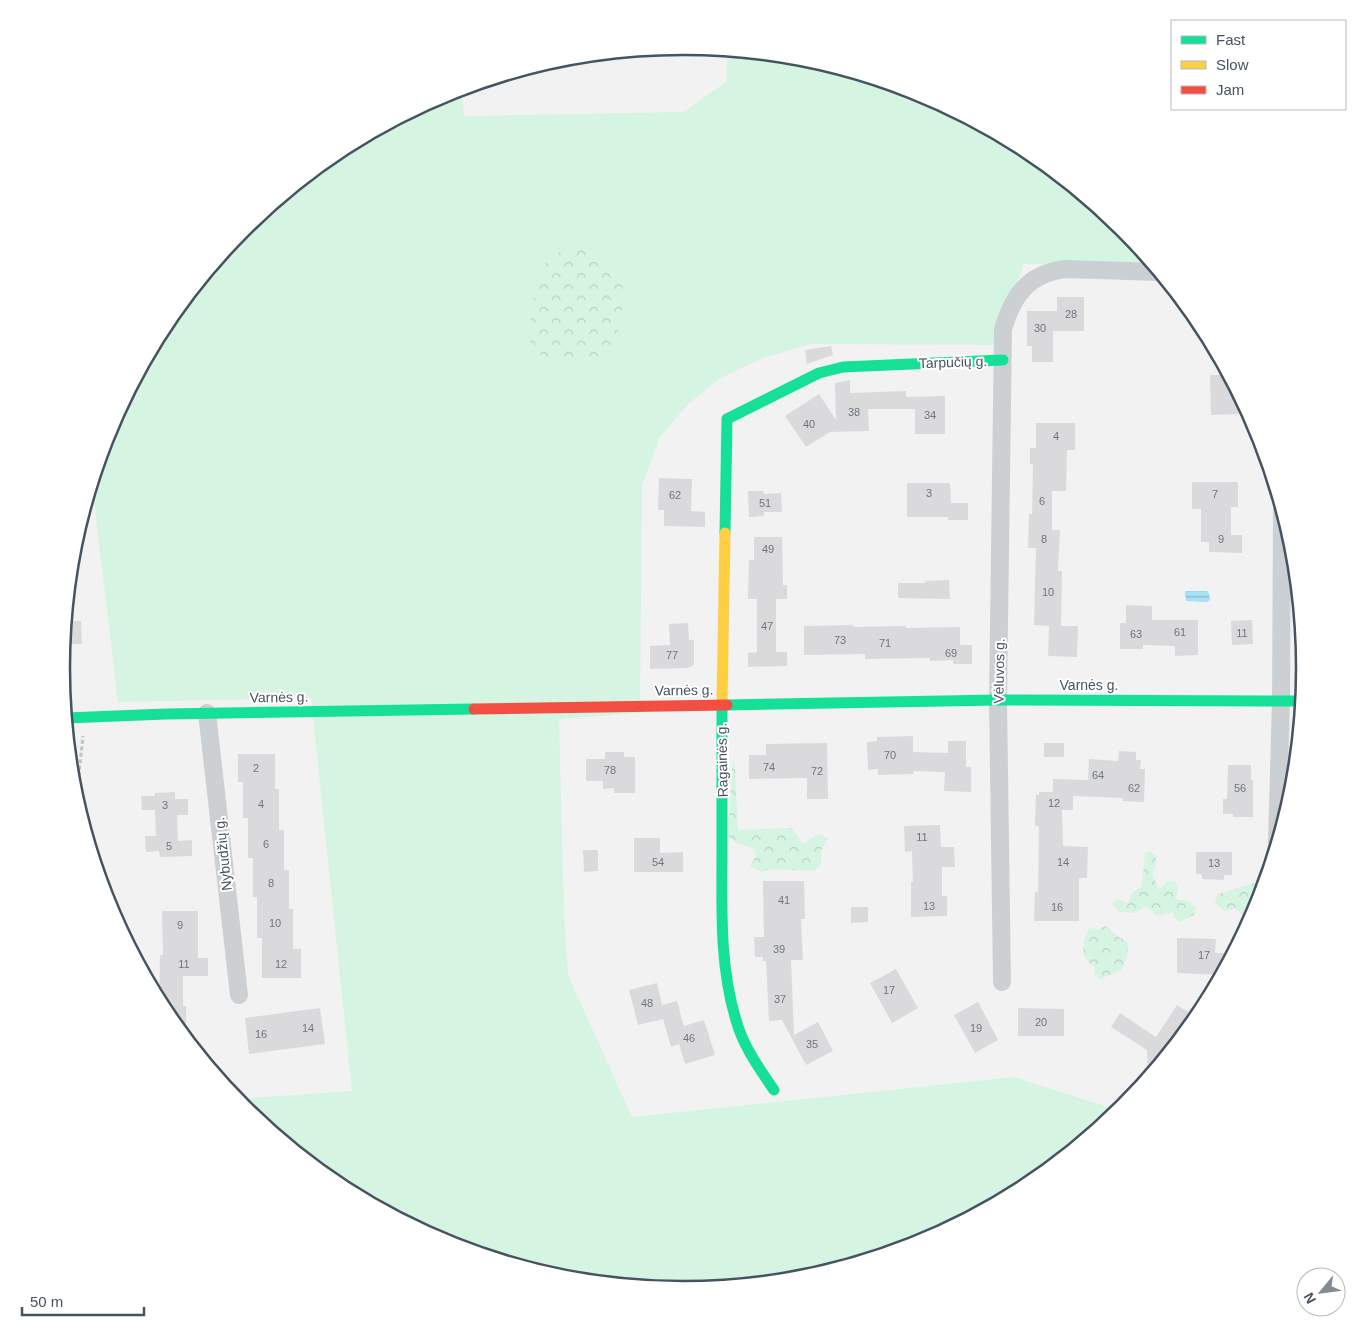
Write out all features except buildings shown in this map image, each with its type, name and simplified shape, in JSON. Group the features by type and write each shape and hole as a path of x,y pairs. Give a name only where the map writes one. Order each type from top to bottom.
{"street":[{"name":"Tarpučių g.","path":"727,419 800,382 832,369 1002,360 1003,329 1009,310 1019,293 1040,275 1053,270 1066,269 1151,272"},
{"name":"Vėluvos g.","path":"1002,360 998,700 1002,982"},
{"name":"Ragainės g.","path":"727,419 721,704 723,944 730,993 737,1023 752,1056 774,1090"},
{"path":"1279,816 1282,535"},
{"name":"Varnės g.","path":"72,718 998,700 1295,701"},
{"name":"Nybudžių g.","path":"207,714 239,995"}],"path":[{"path":"79,773 84,718"}],"green space":[{"path":"728,56 763,60 842,76 918,102 990,137 1024,158 1088,207 1145,265 1024,264 993,345 810,344 760,359 719,379 687,405 660,437 642,485 640,713 559,719 564,918 568,975 632,1117 1014,1077 1111,1108 1088,1130 1024,1179 990,1200 918,1235 842,1261 763,1277 723,1281 643,1281 603,1277 524,1261 448,1235 412,1219 342,1179 278,1130 246,1098 352,1091 311,698 118,702 94,498 116,434 133,397 173,328 196,295 249,235 278,207 342,158 412,118 462,97 464,116 683,112 726,82"},
{"path":"592,248 599,252 616,271 622,286 623,300 617,337 609,352 601,358 578,360 544,356 536,351 528,335 539,271 557,253"},
{"path":"733,756 738,830 792,828 803,844 819,834 828,839 821,851 821,864 814,871 770,869 762,872 750,866 756,856 752,848 736,843 728,836"},
{"path":"1145,852 1151,852 1156,856 1156,865 1152,873 1159,890 1168,881 1176,882 1178,890 1175,899 1185,900 1192,904 1196,909 1194,915 1180,922 1175,918 1173,912 1156,916 1149,908 1145,907 1135,913 1119,912 1112,904 1117,899 1128,903 1133,892 1142,886"},
{"path":"1254,883 1257,884 1244,916 1235,909 1225,911 1214,902 1218,894"},
{"path":"1106,926 1117,936 1129,943 1122,970 1100,979 1094,974 1095,967 1086,959 1083,949 1089,928 1098,929"}],"water":[{"path":"1186,591 1207,591 1210,600 1207,602 1186,601"}],"traffic: fast":[{"path":"725,533 727,419 819,373 843,367 1003,360"},
{"path":"727,705 998,700 1295,701"},
{"path":"722,703 722,913 724,956 731,999 739,1030 752,1056 774,1090"},
{"path":"72,718 166,714 474,709"}],"traffic: slow":[{"path":"722,703 725,533"}],"traffic: jam":[{"path":"474,709 727,705"}]}
